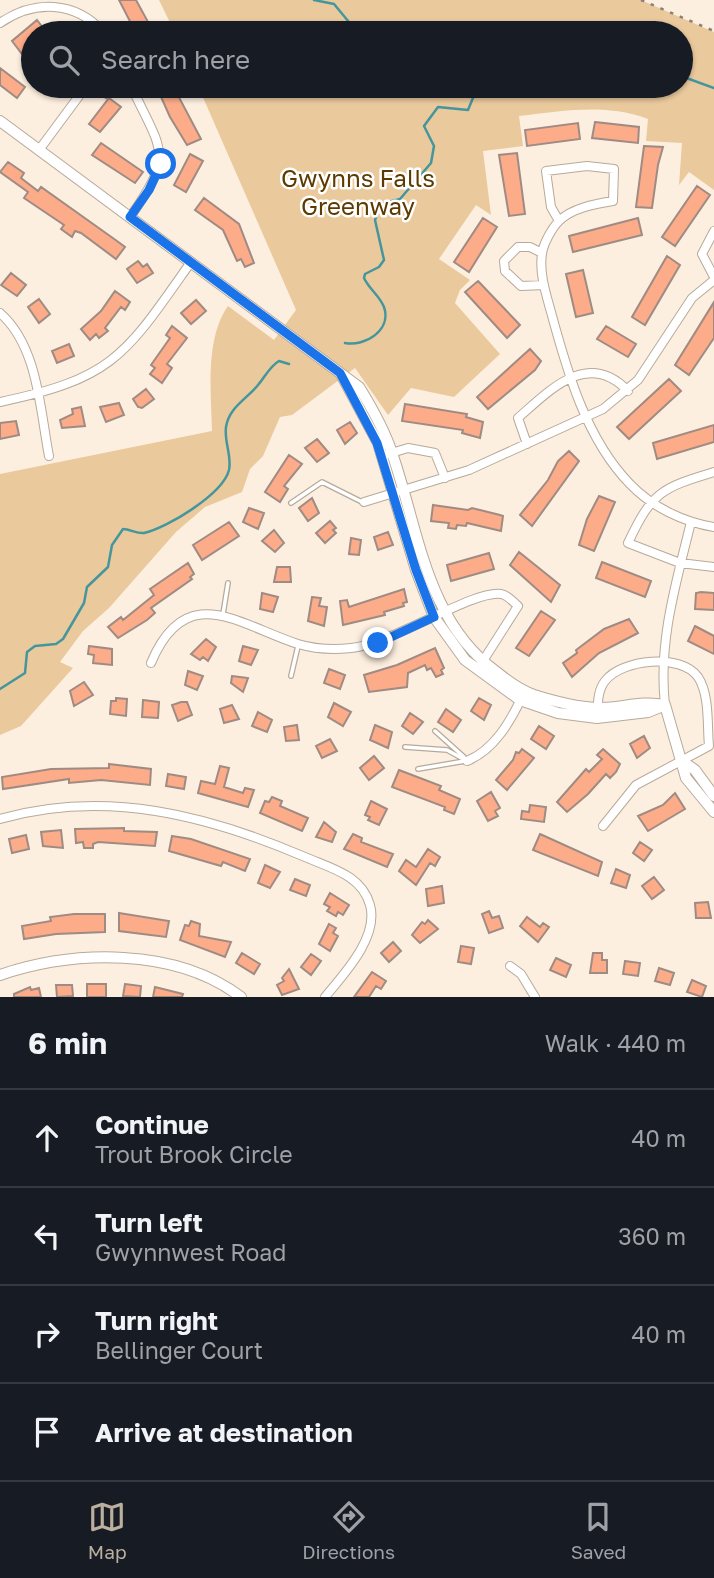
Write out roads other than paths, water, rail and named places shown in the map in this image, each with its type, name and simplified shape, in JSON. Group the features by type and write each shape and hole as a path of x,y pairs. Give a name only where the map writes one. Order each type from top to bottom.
{"street":[{"path":"0,23 26,8 48,4 78,12 89,21"},
{"path":"39,150 78,98"},
{"path":"130,217 149,190 161,164 158,143 137,98"},
{"path":"0,121 340,373 404,490 439,615"},
{"path":"559,221 551,207 546,171 587,166 614,169 613,201 588,206 559,221 542,253 544,285 571,377 587,418 617,469 651,501 691,522 714,527"},
{"path":"364,502 445,478 527,444 587,418 628,391 649,366 692,299 714,279 702,254 714,231"},
{"path":"542,253 530,247 518,247 503,261 505,271 521,286 544,285"},
{"path":"0,402 37,394 88,377 123,352 191,262"},
{"path":"0,313 22,344 37,394 50,456"},
{"path":"527,444 518,418 555,385 587,372 604,374 618,381 628,391"},
{"path":"387,455 408,448 435,453 445,478"},
{"path":"387,455 392,494 439,615 456,651 522,695 558,713 648,712 665,705"},
{"path":"714,472 673,485 651,501 628,543 680,563 714,567"},
{"path":"691,522 680,563 662,663 665,705 686,778 714,812"},
{"path":"151,663 159,645 184,620 202,614 223,614 299,644 321,649 362,647 395,637 439,615 499,594 518,606 479,666"},
{"path":"597,713 603,683 618,669 639,662 689,668 701,683 704,694 709,746 636,785 603,826"},
{"path":"467,761 487,749 498,737 522,695"},
{"path":"682,761 695,770 714,796"},
{"path":"0,819 84,806 118,806 174,813 250,834 352,878 361,886 370,905 370,929 359,951 325,997"},
{"path":"0,975 43,963 130,959 182,969 241,997"},
{"path":"510,966 521,974 535,997"}],"lane":[{"path":"291,503 322,482 364,502"},
{"path":"223,614 228,583"},
{"path":"291,676 299,644"},
{"path":"435,731 467,761"},
{"path":"405,747 447,750 467,761"},
{"path":"418,769 446,762 467,761"}],"waterway":[{"path":"314,0 334,4 348,21"},
{"path":"693,80 714,88"},
{"path":"345,343 353,344 368,339 375,335 384,323 384,307 364,278 365,274 379,267 384,260 375,220 381,204 400,199 431,163 434,146 424,126 438,107 468,110 473,98"},
{"path":"0,689 25,673 27,652 35,646 56,644 63,639 84,603 87,587 108,567 112,545 123,529 141,533 154,530 193,509 225,479 230,459 226,427 231,414 276,363 279,361 289,364"}],"railway":[{"path":"641,0 690,21"},
{"path":"693,22 714,31"}],"park label":[{"name":"Gwynns Falls Greenway","path":"358,191"}]}
